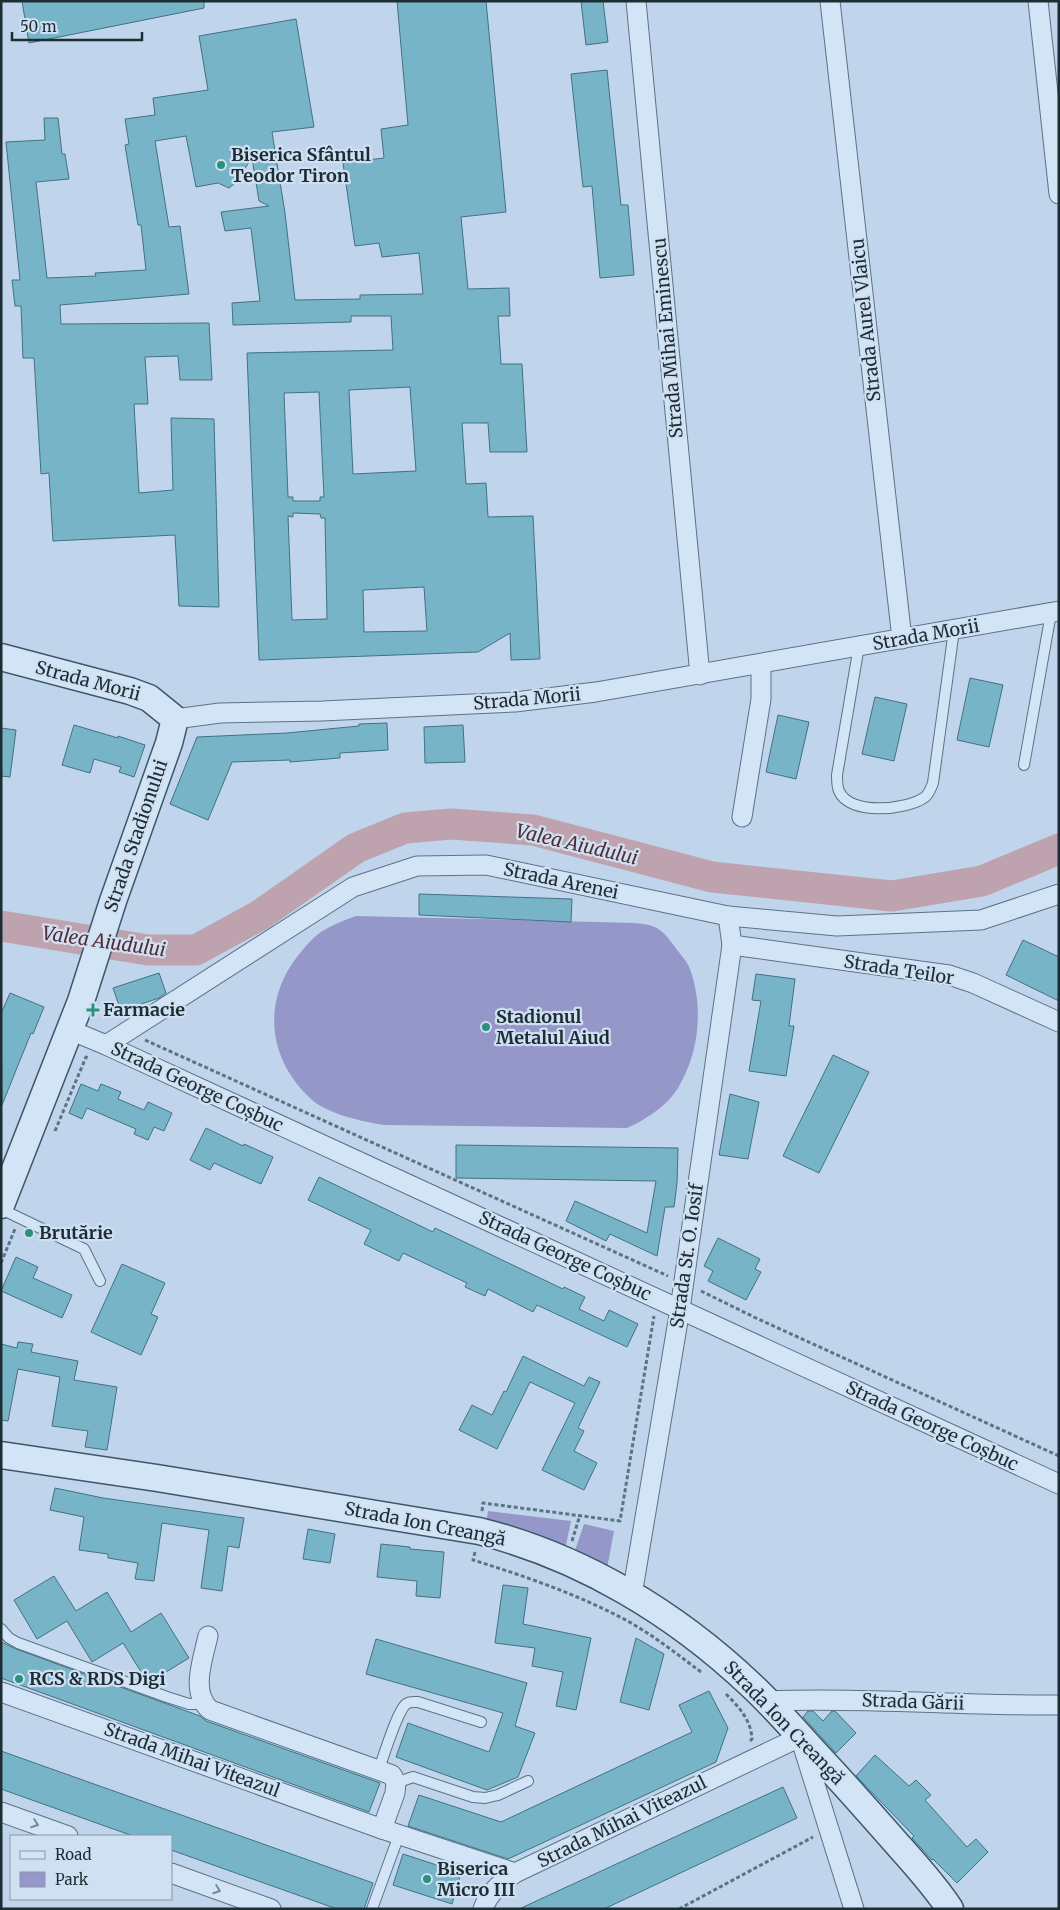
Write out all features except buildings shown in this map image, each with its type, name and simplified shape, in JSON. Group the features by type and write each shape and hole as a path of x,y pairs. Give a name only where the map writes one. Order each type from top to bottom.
{"main road":[{"name":"Strada Morii","path":"1,657 130,691 148,698 175,719"},
{"name":"Strada Stadionului","path":"10,1212 9,1164 81,1002 113,901 169,743 175,719"},
{"name":"Strada Ion Creangă","path":"1,1455 157,1478 479,1531 506,1538 566,1561 632,1595 668,1617 709,1647 766,1700 852,1793 917,1866 950,1909"}],"street":[{"name":"Strada Mihai Eminescu","path":"636,1 700,675"},
{"name":"Strada Aurel Vlaicu","path":"830,1 902,639"},
{"path":"1038,1 1059,194"},
{"name":"Strada Morii","path":"175,719 220,713 515,702 596,692 700,675 1055,612"},
{"path":"742,817 761,699 761,664"},
{"name":"Strada Arenei","path":"106,1045 128,1033 353,887 417,866 486,865 728,916 837,926 981,920 1059,894"},
{"name":"Strada St. O. Iosif","path":"632,1595 680,1309 732,944 728,916"},
{"name":"Strada Teilor","path":"732,944 949,975 972,983 1059,1022"},
{"name":"Strada George Coșbuc","path":"70,1030 1059,1484"},
{"path":"208,1636 199,1677 199,1691 203,1704 210,1710 392,1775 396,1783 391,1832"},
{"name":"Strada Mihai Viteazul","path":"1,1692 391,1832 516,1873 800,1737"},
{"name":"Strada Gării","path":"766,1700 824,1699 1022,1706 1059,1705"},
{"path":"800,1737 854,1909"},
{"path":"1,1812 65,1835"},
{"path":"172,1873 271,1909"},
{"path":"483,1909 487,1898 499,1884 516,1873"}],"lane":[{"path":"1024,765 1055,612"},
{"path":"859,646 837,776 839,792 847,801 858,807 880,808 914,804 927,796 934,783 954,630"},
{"path":"1,1209 84,1249 100,1281"},
{"path":"1,1629 9,1638 18,1643 167,1697 189,1704 203,1704"},
{"path":"379,1769 398,1717 404,1706 410,1702 418,1702 481,1722"},
{"path":"396,1783 413,1777 473,1797 485,1798 498,1795 528,1782"},
{"path":"372,1909 391,1832"}],"path":[{"path":"128,1033 683,1282 756,1318 1059,1456"},
{"path":"52,1139 86,1057 95,1061"},
{"path":"1,1263 10,1212"},
{"path":"646,1311 654,1315 620,1521 483,1503 474,1560 536,1580 613,1613 655,1638 703,1674"},
{"path":"566,1561 580,1515"},
{"path":"722,1690 736,1704 752,1727 752,1738 746,1746"},
{"path":"679,1909 828,1829"}],"green space":[{"name":"Stadionul Metalul Aiud","path":"356,916 635,923 649,925 658,929 685,960 690,969 697,999 698,1015 695,1045 691,1060 678,1088 668,1101 648,1117 627,1128 385,1125 356,1119 326,1109 310,1098 296,1083 285,1066 278,1048 275,1030 275,1011 278,993 286,974 305,947 325,929"},
{"path":"488,1511 571,1521 564,1555 486,1525"},
{"path":"584,1524 614,1531 606,1574 572,1559"}],"waterway":[{"name":"Valea Aiudului","path":"1,926 148,950 196,950 260,915 356,848 405,828 451,824 533,830 712,877 892,896 982,881 1059,849"}],"place":[{"name":"Biserica Sfântul Teodor Tiron","path":"221,165"},
{"name":"Farmacie","path":"93,1010"},
{"name":"Stadionul Metalul Aiud","path":"486,1027"},
{"name":"Brutărie","path":"29,1233"},
{"name":"RCS & RDS Digi","path":"19,1679"},
{"name":"Biserica Micro III","path":"427,1879"}]}
